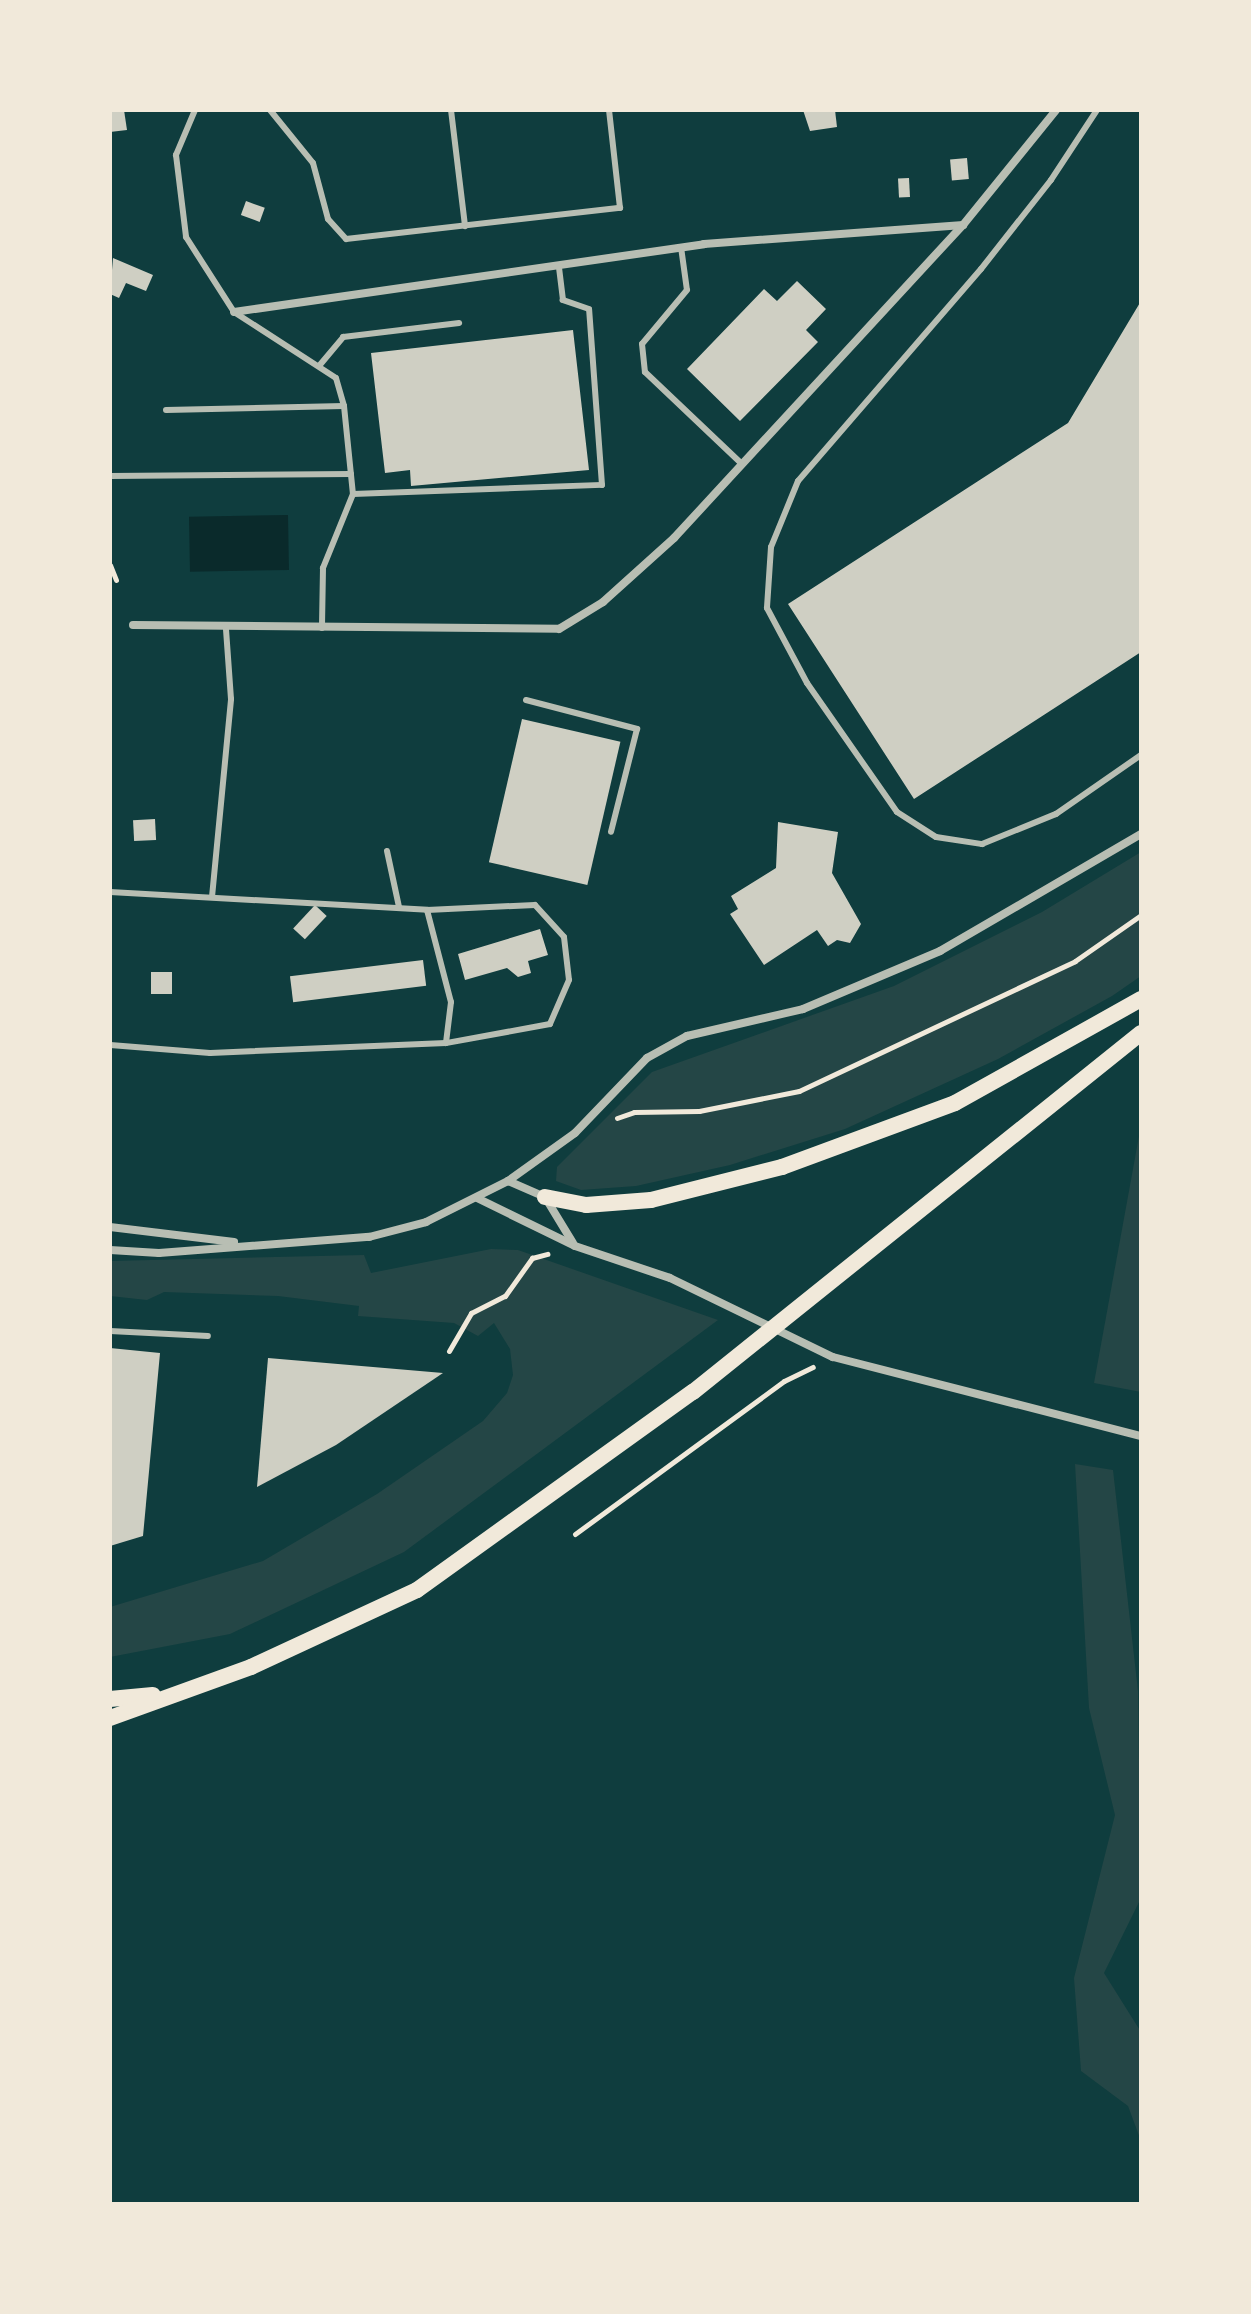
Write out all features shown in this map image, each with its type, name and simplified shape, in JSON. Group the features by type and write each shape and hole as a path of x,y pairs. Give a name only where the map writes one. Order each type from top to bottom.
{"main road":[{"path":"545,1197 586,1205 651,1200 782,1167 955,1103 1141,999"},
{"path":"110,1718 251,1667 417,1590 693,1392 1141,1033"},
{"path":"110,1699 171,1694"}],"street":[{"path":"133,625 226,629 559,629 603,602 664,547 963,225 1056,110"},
{"path":"234,312 681,247 963,225"},
{"path":"110,1250 159,1253 369,1237 426,1222 508,1181 575,1133 647,1058 687,1036 803,1009 940,951 1141,834"},
{"path":"508,1181 545,1197 548,1209 575,1246"},
{"path":"477,1198 575,1246 670,1278 833,1357 1141,1436"},
{"path":"110,1227 251,1245"}],"lane":[{"path":"195,110 176,155 177,197 186,237 234,312 336,378 344,406 353,494 333,534 323,568 322,628"},
{"path":"270,110 313,163 328,219 346,239 620,208 609,110"},
{"path":"451,110 465,226"},
{"path":"1097,110 1051,180 981,269 798,481 771,547 767,608 807,683 897,812 936,837 982,844 1056,814 1141,755"},
{"path":"681,247 687,290 642,344 645,372 742,464"},
{"path":"353,494 602,485 589,309 563,300 559,265"},
{"path":"319,366 343,337 459,323"},
{"path":"166,410 344,406"},
{"path":"110,476 351,474"},
{"path":"212,897 231,699 226,629"},
{"path":"526,700 637,729 611,832"},
{"path":"387,851 399,907"},
{"path":"110,892 427,910 535,905 564,937 569,980 550,1024 446,1043 210,1053 110,1045"},
{"path":"427,910 451,1002 446,1043"},
{"path":"110,1331 208,1336"}],"path":[{"path":"110,565 116,580"},
{"path":"575,1133 634,1112 699,1111 799,1091 1075,961 1141,915"},
{"path":"449,1351 471,1313 505,1296 532,1258 575,1246"},
{"path":"575,1534 784,1381 833,1357"}],"shaded area":[{"path":"288,515 289,570 190,572 189,517"},
{"path":"1141,852 1141,976 1112,996 998,1059 845,1129 730,1165 636,1186 581,1190 556,1181 557,1167 652,1072 894,986 1042,912"},
{"path":"1141,1125 1141,1392 1094,1383"},
{"path":"491,1249 518,1250 718,1320 404,1552 230,1634 110,1657 110,1607 263,1561 377,1494 483,1421 507,1393 513,1375 510,1349 494,1323 478,1336 454,1323 358,1316 359,1306 278,1296 164,1292 147,1300 110,1296 110,1261 364,1255 371,1273"},
{"path":"1075,1464 1113,1470 1138,1691 1141,1898 1104,1973 1141,2032 1141,2141 1128,2106 1081,2071 1074,1978 1115,1815 1089,1708"}],"building":[{"path":"110,110 124,110 127,130 110,132"},
{"path":"803,110 835,110 837,127 810,131"},
{"path":"967,158 969,179 952,180 950,159"},
{"path":"909,178 910,197 899,198 898,179"},
{"path":"246,201 265,208 260,222 241,215"},
{"path":"113,258 153,275 146,291 126,283 119,298 110,294"},
{"path":"797,281 826,309 806,330 818,342 740,421 687,369 764,289 777,301"},
{"path":"1141,301 1141,652 914,799 788,604 1068,423"},
{"path":"573,330 589,470 411,486 410,470 385,473 371,353"},
{"path":"522,719 620,742 587,885 489,862"},
{"path":"155,819 156,840 134,841 133,820"},
{"path":"778,822 838,832 832,873 861,924 850,943 837,940 828,946 817,930 764,965 730,914 738,909 731,896 776,868"},
{"path":"315,905 327,916 305,939 293,928"},
{"path":"540,929 548,955 528,961 531,973 518,977 507,968 465,980 458,954"},
{"path":"423,960 426,986 293,1002 290,976"},
{"path":"151,972 172,972 172,994 151,994"},
{"path":"110,1348 160,1353 143,1536 110,1546"},
{"path":"268,1358 443,1373 336,1445 257,1487"}]}
